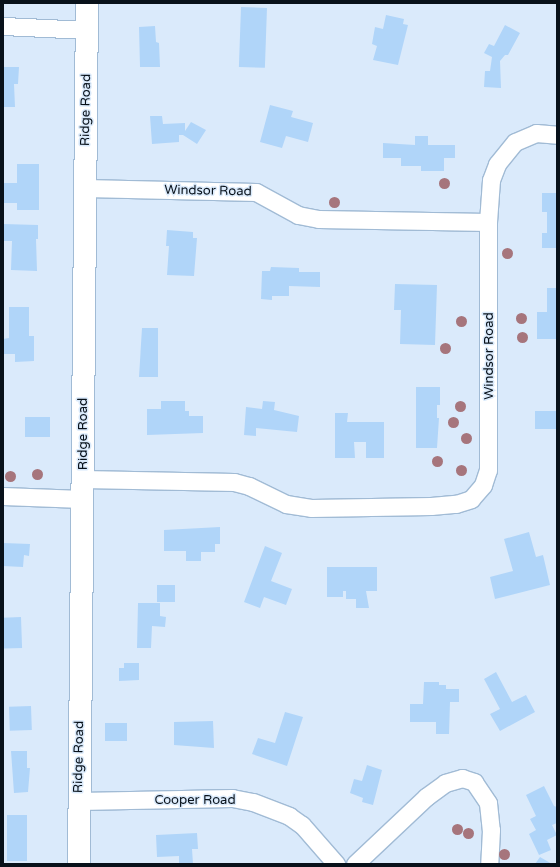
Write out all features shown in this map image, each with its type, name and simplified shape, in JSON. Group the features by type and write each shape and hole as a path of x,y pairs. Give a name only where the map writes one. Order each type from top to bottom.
{"main road":[{"name":"Ridge Road","path":"79,864 87,3"}],"street":[{"path":"3,26 87,30"},
{"path":"488,222 491,180 497,164 507,150 527,136 536,133 557,135"},
{"name":"Windsor Road","path":"3,496 82,489 234,482 249,486 286,504 311,508 431,506 456,504 471,498 483,486 488,470 488,222 319,219 298,214 256,192 85,188"},
{"path":"355,864 426,797 445,784 462,778 474,782 488,803 491,830 489,864"},
{"name":"Cooper Road","path":"79,801 232,798 253,802 289,816 302,825 336,864"}],"building":[{"path":"241,7 267,8 265,68 239,67"},
{"path":"386,15 404,19 403,24 408,25 398,65 373,60 377,46 372,44 375,27 383,29"},
{"path":"505,25 520,33 508,55 505,55 500,61 501,88 484,87 485,71 490,71 492,57 484,53 489,44 494,46"},
{"path":"155,26 156,42 159,43 160,67 140,67 139,27"},
{"path":"3,67 19,67 18,84 14,84 15,107 3,107"},
{"path":"270,105 293,111 291,117 313,123 308,142 286,136 282,148 260,142"},
{"path":"150,116 162,116 163,124 185,123 185,131 191,122 206,130 197,144 183,135 179,135 179,142 152,144"},
{"path":"415,136 428,136 428,145 455,145 455,158 444,158 444,171 421,171 421,166 401,166 401,158 383,158 383,143 415,145"},
{"path":"17,164 39,164 39,210 17,210 17,203 3,203 3,183 17,183"},
{"path":"542,193 557,193 557,248 542,248 542,233 547,233 547,212 542,212"},
{"path":"3,224 38,225 38,239 36,239 37,271 11,270 12,241 3,241"},
{"path":"167,230 193,232 193,238 197,238 194,276 167,275 169,246 166,246"},
{"path":"271,267 299,268 299,272 320,272 320,287 289,286 289,296 272,296 272,300 261,299 262,271 270,271"},
{"path":"395,284 437,285 435,345 400,344 401,310 394,310"},
{"path":"547,288 557,288 556,339 537,339 537,312 547,312"},
{"path":"9,307 29,307 29,336 34,336 34,361 15,362 15,354 3,354 3,339 9,338"},
{"path":"142,328 158,328 158,377 139,377"},
{"path":"416,387 440,387 440,405 437,405 437,418 439,418 437,448 416,448"},
{"path":"161,401 185,401 185,411 189,411 189,416 203,416 203,433 147,435 147,409 161,409"},
{"path":"263,401 275,402 274,410 299,416 297,432 256,428 256,436 244,435 246,407 262,409"},
{"path":"535,411 557,411 557,429 535,429"},
{"path":"335,413 348,413 347,422 384,422 384,458 366,458 366,442 354,442 355,458 335,458"},
{"path":"25,417 50,417 50,437 25,437"},
{"path":"220,527 220,544 215,544 215,552 201,552 201,561 186,561 186,551 164,551 164,530"},
{"path":"529,532 536,557 543,555 550,585 495,599 490,577 513,571 504,539"},
{"path":"3,543 30,544 29,556 24,555 23,567 3,566"},
{"path":"265,546 282,553 271,581 292,589 286,605 264,597 260,608 244,602"},
{"path":"327,567 377,567 377,591 366,591 369,608 356,608 356,599 346,599 346,591 343,591 343,597 327,597"},
{"path":"157,585 175,585 175,602 157,602"},
{"path":"138,603 160,603 160,616 166,617 165,627 152,626 151,648 137,648"},
{"path":"21,617 22,648 4,649 3,618"},
{"path":"124,663 139,663 139,680 119,681 119,668 124,668"},
{"path":"496,672 512,702 526,695 535,712 500,731 490,714 500,709 484,679"},
{"path":"424,682 439,682 439,685 446,685 446,689 459,689 459,702 450,702 449,734 436,734 436,722 410,722 410,704 423,704"},
{"path":"31,706 32,730 10,731 9,707"},
{"path":"285,712 303,717 287,766 252,754 258,738 275,743"},
{"path":"213,721 214,748 174,745 174,722"},
{"path":"105,723 127,723 127,741 105,741"},
{"path":"11,751 27,751 27,768 30,768 28,792 14,793"},
{"path":"367,765 382,770 373,805 362,802 363,798 350,793 354,779 362,781"},
{"path":"544,786 554,806 557,807 557,823 552,825 557,835 547,840 551,850 539,855 529,834 536,830 530,819 536,816 526,795"},
{"path":"7,815 27,815 27,861 7,861"},
{"path":"197,833 198,849 192,849 193,864 179,864 179,856 157,857 156,835"},
{"path":"540,857 552,864 535,864"}]}
